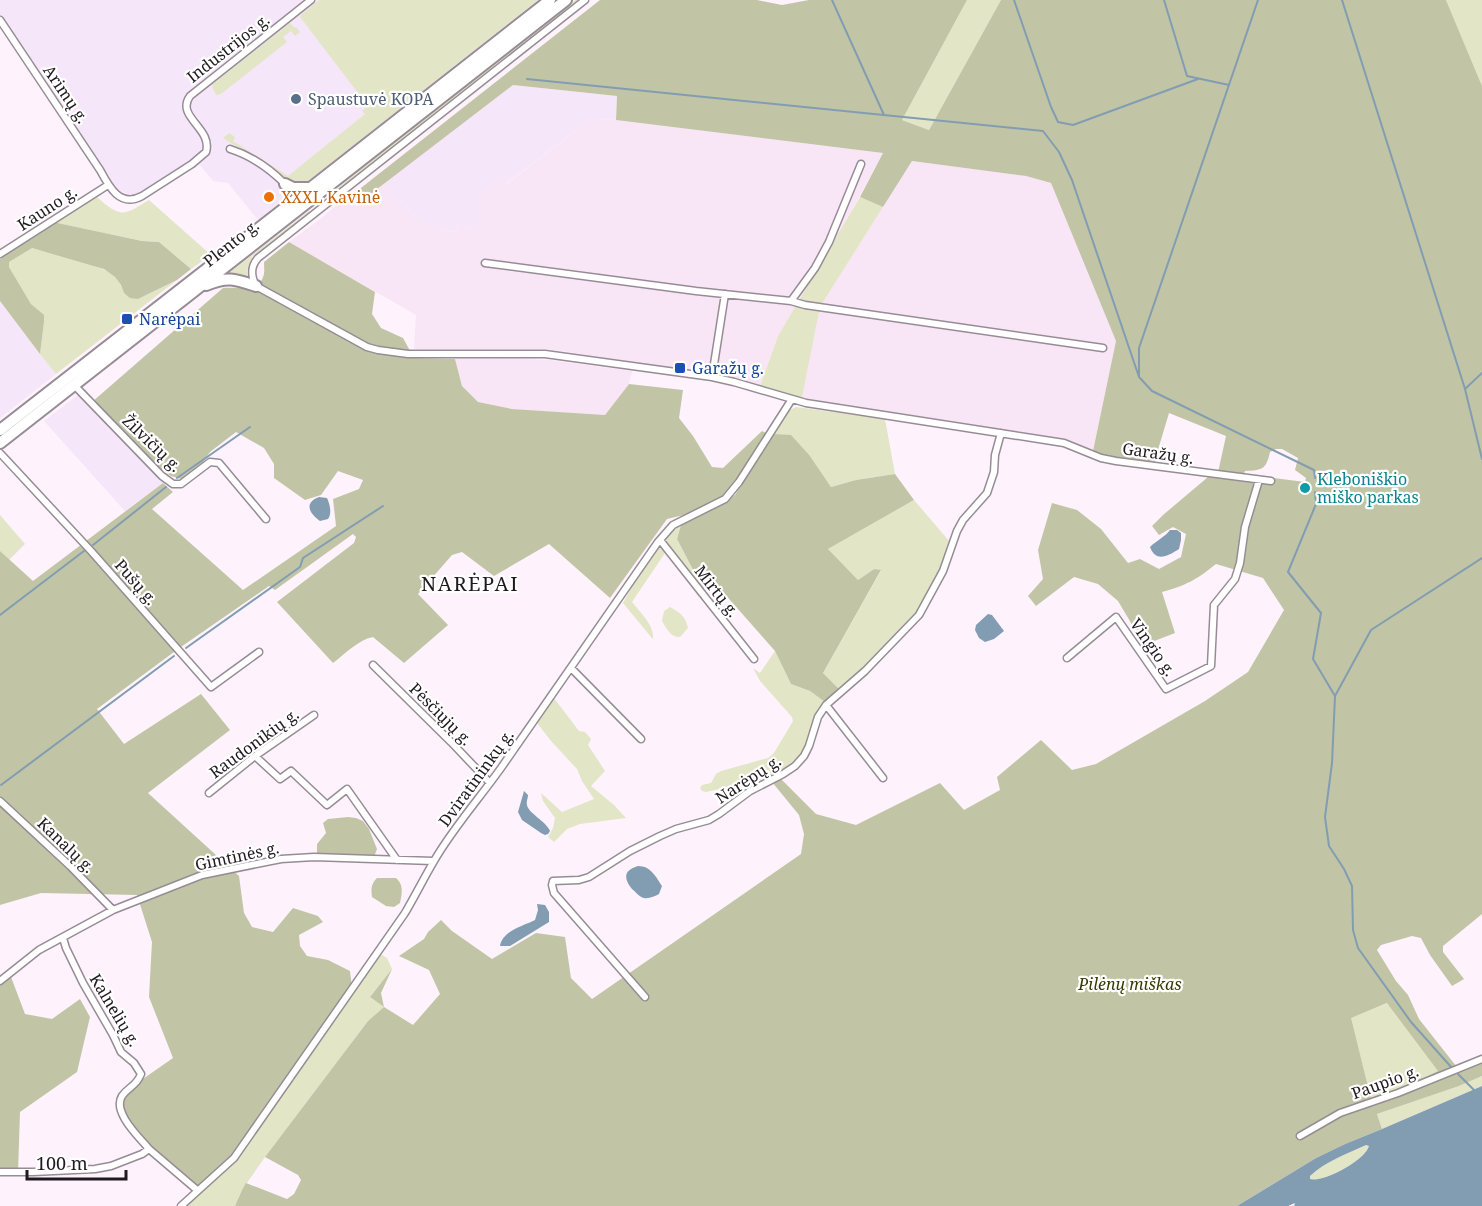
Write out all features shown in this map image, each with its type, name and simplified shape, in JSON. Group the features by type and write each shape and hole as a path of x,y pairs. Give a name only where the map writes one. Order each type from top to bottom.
{"highway":[{"name":"Plento g.","path":"0,430 550,0"},
{"name":"Plento g.","path":"0,443 566,0"},
{"path":"285,183 293,188 311,188"},
{"path":"285,183 288,193 285,208"},
{"path":"195,290 225,279 234,279 256,286"}],"street":[{"name":"Industrijos g.","path":"108,185 124,199 136,199 192,164 206,152 208,144 205,135 186,110 186,103 190,96 311,0"},
{"path":"256,286 252,271 253,264 258,258 585,0"},
{"name":"Arimų g.","path":"0,20 108,185"},
{"path":"230,149 254,158 285,183"},
{"path":"791,301 815,268 829,242 861,164"},
{"name":"Kauno g.","path":"0,254 108,185"},
{"path":"485,262 791,301 805,305 1103,348"},
{"name":"Garažų g.","path":"256,286 368,347 378,350 408,354 545,354 712,377 806,403 1064,443 1101,458 1116,461 1271,481"},
{"path":"712,377 725,294"},
{"name":"Žilvičių g.","path":"74,385 162,476 173,484 181,484 210,462 219,463 266,519"},
{"name":"Dviratininkų g.","path":"181,1206 234,1158 405,913 434,861 464,817 660,540 673,525 725,499 740,482 792,399"},
{"name":"Narėpų g.","path":"645,997 554,893 553,881 579,880 589,877 630,851 660,836 709,820 750,790 795,766 804,756 818,717 826,705 866,671 919,615 942,571 963,520 987,493 994,472 1000,433"},
{"name":"Pušų g.","path":"0,453 91,551 211,687 259,652"},
{"name":"Vingio g.","path":"1067,658 1116,617 1166,689 1211,666 1214,605 1235,579 1240,563 1245,527 1259,480"},
{"name":"Mirtų g.","path":"660,540 754,659"},
{"name":"Pėsčiųjų g.","path":"373,664 490,783"},
{"path":"571,668 641,739"},
{"path":"826,705 883,778"},
{"name":"Raudonikių g.","path":"209,793 255,756 314,715"},
{"path":"255,756 280,779 291,771 327,805 347,789 397,860"},
{"name":"Kanalų g.","path":"0,801 70,866 112,910"},
{"name":"Gimtinės g.","path":"0,981 39,950 112,910 202,875 281,860 314,857 434,861"},
{"name":"Kalnelių g.","path":"63,938 83,983 121,1052 134,1063 141,1074 138,1082 121,1098 120,1105 123,1118 149,1149"},
{"name":"Paupio g.","path":"1300,1136 1340,1113 1398,1093 1482,1059"},
{"path":"0,1172 95,1169 111,1166 149,1149 197,1190"}],"shaded area":[{"path":"0,0 538,0 258,220 228,183 213,181 194,158 136,194 122,192 116,187 0,15"},
{"path":"513,85 617,96 616,120 600,119 588,122 505,184 476,229 457,226 456,231 444,232 419,219 383,184"},
{"path":"600,119 883,153 840,232 778,336 760,386 727,376 548,349 414,349 416,315 289,242 339,203 368,196 383,184 419,219 444,232 456,231 457,226 476,229 483,192 500,179 506,184 588,122"},
{"path":"912,161 1026,176 1051,183 1116,341 1093,451 1065,439 802,398 820,307"},
{"path":"0,301 56,374 0,418"},
{"path":"455,359 550,360 632,371 629,384 605,415 512,409 478,402 462,386"},
{"path":"86,389 92,402 155,465 171,476 125,511 44,421"}],"green space":[{"path":"319,0 538,0 303,185 295,184 223,138 229,133 235,137 233,141 288,176 365,114 362,111 368,106 300,17"},
{"path":"575,0 580,0 322,204 321,202 395,141"},
{"name":"Pilėnų miškas","path":"600,0 757,0 782,5 809,0 967,0 902,120 929,130 1001,0 1446,0 1482,86 1482,914 1443,946 1443,952 1464,979 1452,986 1421,938 1412,936 1381,945 1377,950 1396,981 1408,995 1419,1019 1460,1071 1482,1062 1482,1076 1377,1114 1382,1129 1316,1158 1237,1206 235,1206 246,1183 287,1199 294,1194 301,1180 298,1175 265,1157 368,1021 384,1007 413,1025 440,994 429,970 399,956 424,939 441,920 452,931 492,959 536,933 565,937 571,978 592,999 801,854 804,834 799,815 772,782 780,778 816,814 856,825 940,783 964,810 1000,790 997,777 1041,740 1072,770 1096,764 1205,701 1248,672 1284,610 1263,578 1216,564 1191,581 1162,592 1175,633 1144,645 1118,601 1098,584 1074,577 1036,606 1028,596 1043,579 1038,550 1052,503 1077,510 1101,529 1128,563 1140,559 1159,569 1181,557 1186,534 1173,527 1159,535 1152,526 1208,477 1217,477 1226,436 1169,413 1154,463 1111,458 1093,451 1116,341 1051,183 1026,176 912,161 883,207 860,197 883,153 616,120 617,96 513,85 368,196 339,203","holes":["1282,449 1298,458 1295,470 1306,478 1305,482 1244,474 1245,471 1265,466 1270,452","1387,1003 1438,1071 1408,1086 1371,1099 1351,1018"]},
{"path":"967,0 1001,0 929,130 902,120"},
{"path":"1446,0 1482,0 1482,86"},
{"path":"290,23 300,32 295,36 291,31 283,37 287,42 221,94 216,95 213,84"},
{"path":"97,197 112,209 122,212 127,212 149,200 211,255 191,269 159,242 142,241 53,222"},
{"path":"860,197 883,207 820,307 802,398 760,386 778,336"},
{"path":"309,211 252,257 247,271 248,280 225,276"},
{"path":"53,222 142,241 159,242 191,269 177,280 138,299 130,298 124,293 115,277 104,269 32,248 9,262 9,267 31,304 44,315 40,354 0,301 0,259"},
{"path":"289,242 375,292 372,314 381,328 403,338 414,358 455,359 462,386 478,402 512,409 605,415 629,384 683,390 679,418 712,467 723,468 762,431 768,434 727,494 692,513 667,519 610,598 549,544 494,576 462,552 452,555 418,594 448,625 404,663 373,637 357,644 333,663 277,602 354,543 356,537 353,534 275,590 269,586 97,709 124,744 201,694 230,730 148,793 239,876 244,913 252,927 273,932 293,908 318,916 323,922 299,935 300,946 307,956 328,960 350,971 352,988 234,1158 197,1190 142,1141 125,1118 120,1105 127,1090 173,1058 149,997 152,942 137,895 41,893 0,905 0,551 33,581 163,483 173,492 152,509 243,590 336,526 333,499 359,489 363,480 338,471 321,495 305,500 274,478 274,464 264,448 236,432 181,479 171,476 155,465 92,402 223,288 246,288 261,282 264,275 264,262"},
{"path":"31,248 98,267 114,276 124,293 138,299 177,280 56,374 40,354 44,316 31,304 8,262"},
{"path":"796,407 885,419 895,474 856,480 831,487 810,456 773,434 790,410"},
{"path":"773,434 791,435 810,456 831,487 856,480 895,474 914,500 828,549 858,580 874,569 881,570 823,673 840,690 825,702 810,691 791,684 775,651 715,583 703,589 677,539 681,525 735,495"},
{"path":"914,500 950,542 940,571 911,621 840,690 823,673 881,571 874,569 858,580 828,549"},
{"path":"0,515 25,544 9,560 0,551"},
{"path":"681,525 677,539 703,589 699,597 665,553 632,602 652,629 653,639 623,603 655,550 671,532"},
{"path":"670,607 682,615 687,624 688,628 680,637 671,634 662,621 664,611"},
{"path":"775,651 791,684 810,691 825,702 816,715 805,748 797,759 774,774 747,783 702,791 700,788 702,785 711,783 716,774 721,771 768,758 774,753 793,721 760,681 753,668 760,673"},
{"path":"554,698 579,731 585,732 591,739 588,745 605,771 591,786 626,818 580,824 567,829 554,842 548,837 555,818 543,801 541,793 562,812 594,799 577,769 537,723"},
{"path":"348,817 363,821 369,829 377,849 374,857 328,856 317,853 317,844 326,833 323,823 328,819"},
{"path":"377,878 396,878 399,881 402,889 400,903 394,907 386,906 372,897 372,887"},
{"path":"379,955 387,958 392,969 370,997 384,1007 368,1021 265,1157 242,1190 235,1206 183,1206 236,1162"},
{"path":"392,969 381,993 384,1007 370,997"},
{"path":"11,977 25,1014 52,1019 80,999 90,1017 77,1072 20,1112 18,1173 0,1173 0,985"},
{"path":"1388,1003 1439,1071 1408,1086 1371,1099 1350,1018"},
{"path":"1482,1076 1482,1086 1382,1129 1377,1114"},
{"path":"1366,1145 1369,1146 1366,1152 1352,1164 1324,1178 1310,1179 1310,1176 1323,1166"}],"water":[{"path":"319,497 327,498 330,509 328,519 320,521 310,509 311,502"},
{"path":"1170,530 1177,530 1181,533 1179,549 1167,556 1159,557 1150,547"},
{"path":"988,614 992,615 1004,631 994,639 985,642 979,638 975,630 976,625"},
{"path":"524,791 528,795 528,808 545,824 550,831 548,834 541,833 522,820 518,812"},
{"path":"638,866 650,870 655,876 662,886 659,894 644,898 632,889 626,875"},
{"path":"537,904 545,905 549,912 549,922 510,946 500,946 509,933 535,920"},
{"path":"1482,1086 1482,1206 1294,1206 1295,1203 1288,1206 1237,1206 1316,1158","holes":["1366,1145 1369,1146 1366,1152 1352,1164 1325,1178 1310,1179 1310,1176 1330,1162"]}],"waterway":[{"path":"832,0 884,115"},
{"path":"1014,0 1058,122 1073,125 1198,79"},
{"path":"1164,0 1187,76 1229,85"},
{"path":"1258,0 1139,348 1139,377 1152,391 1314,470 1315,478"},
{"path":"1342,0 1465,389 1482,459"},
{"path":"527,79 1043,131 1059,152 1072,180 1139,377"},
{"path":"1465,389 1482,373"},
{"path":"177,478 250,427"},
{"path":"93,545 166,487"},
{"path":"1315,492 1316,504 1288,572 1321,613 1313,659 1335,696"},
{"path":"186,648 300,567 303,558 383,506"},
{"path":"0,615 84,551"},
{"path":"1452,1068 1411,1022 1358,948 1353,930 1352,886 1329,846 1325,817 1332,763 1335,696 1371,630 1482,558"},
{"path":"1,785 174,656"},
{"path":"1458,1074 1475,1091"}],"place":[{"name":"Spaustuvė KOPA","path":"296,99"},
{"name":"XXXL Kavinė","path":"269,197"},
{"name":"Narėpai","path":"127,319"},
{"name":"Garažų g.","path":"680,368"},
{"name":"Kleboniškio miško parkas","path":"1305,488"}],"district":[{"name":"NARĖPAI","path":"470,584"}]}
